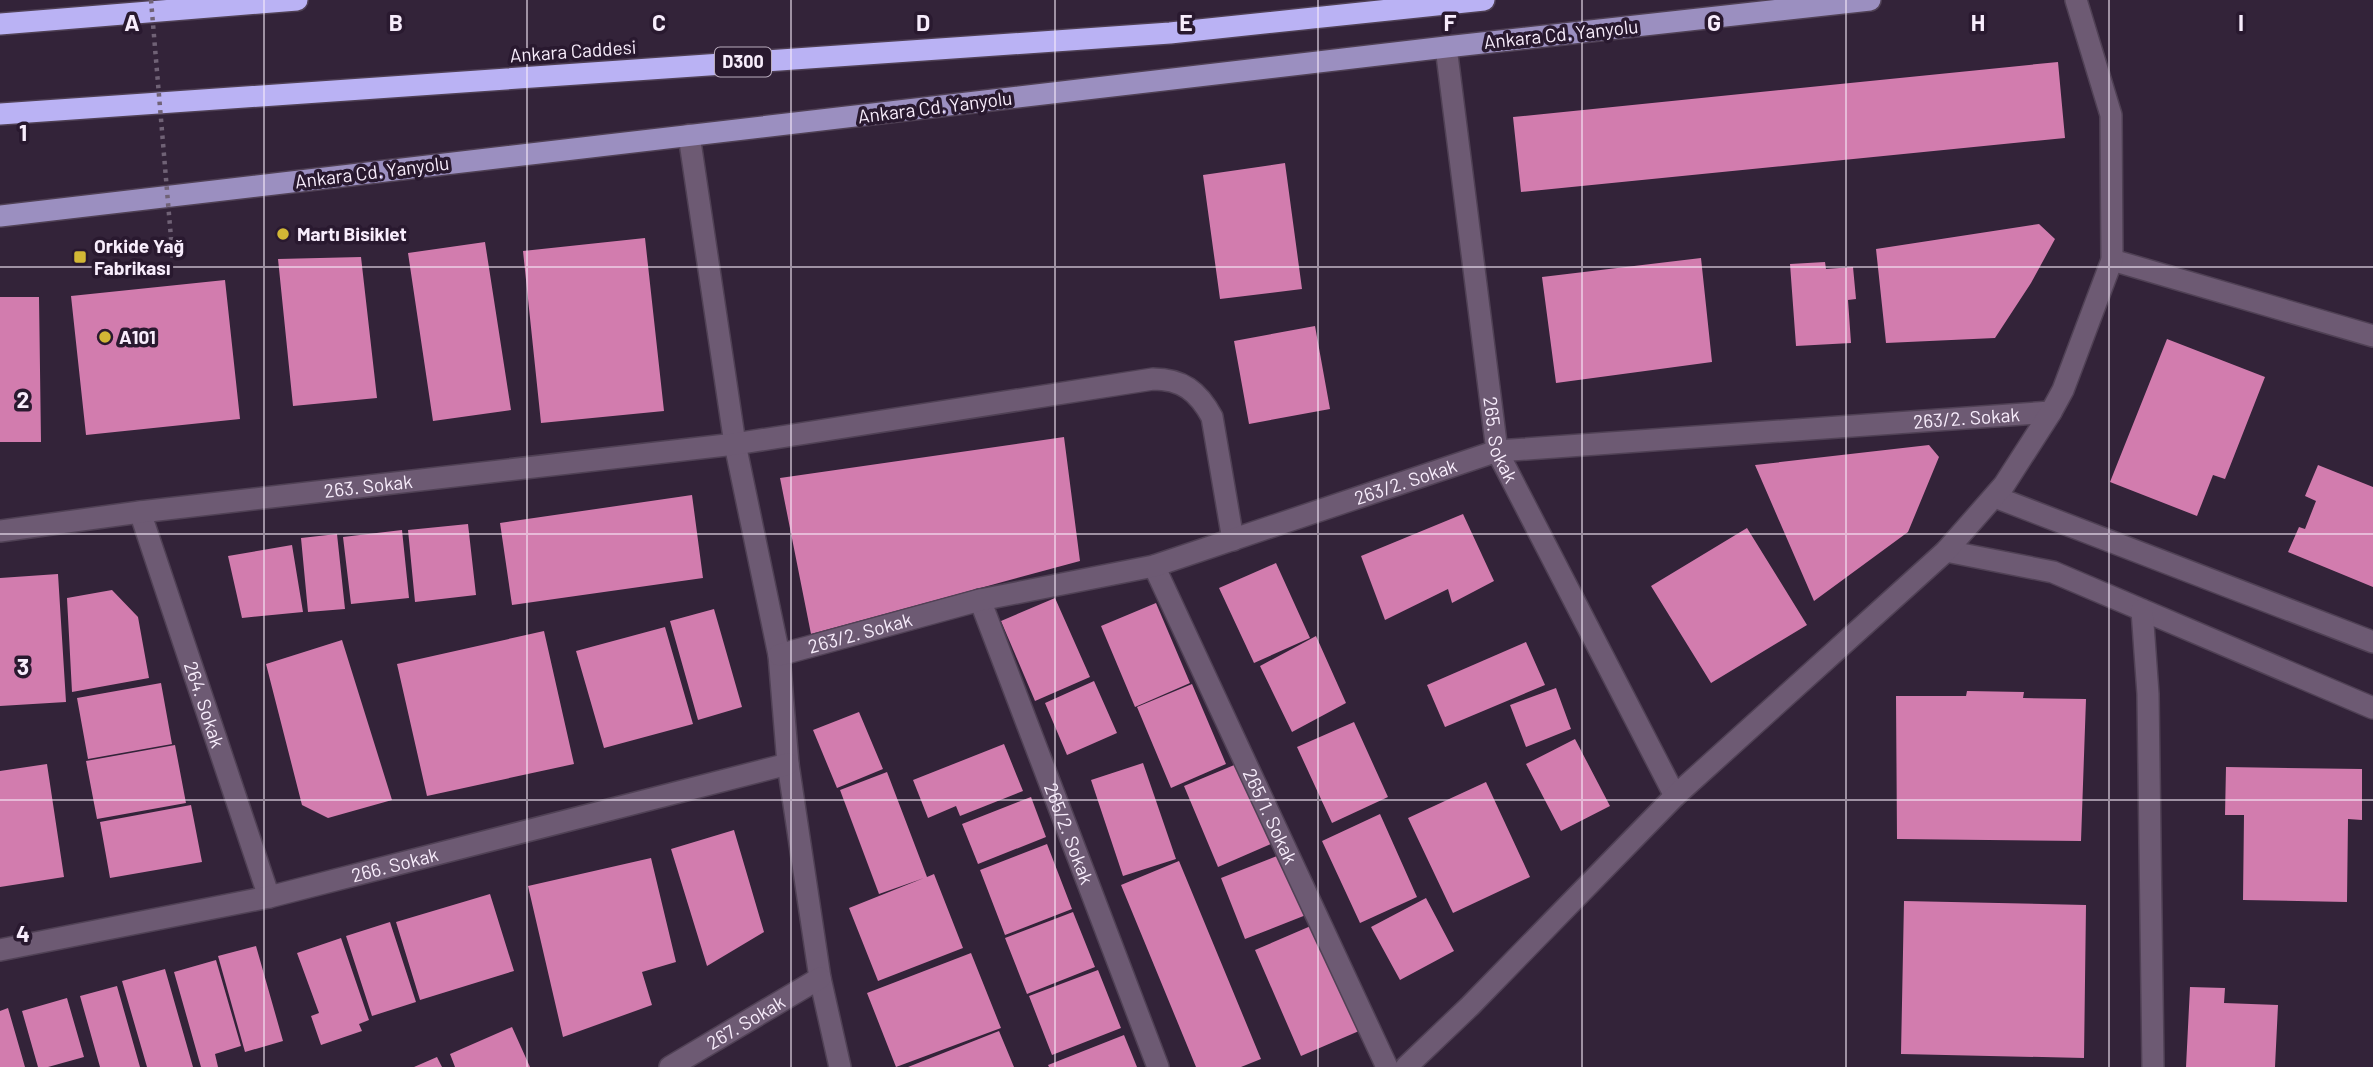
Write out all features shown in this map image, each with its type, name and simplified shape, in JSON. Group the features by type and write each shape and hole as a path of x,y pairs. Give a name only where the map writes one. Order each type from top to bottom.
{"highway":[{"path":"0,24 297,0"},
{"name":"Ankara Caddesi","path":"0,114 1170,33 1484,0"}],"main road":[{"name":"Ankara Cd. Yanyolu","path":"0,216 1870,0"}],"street":[{"path":"1406,1067 1470,1006 1675,796 1946,551 1995,496 2051,412 2063,390 2112,260 2111,115 2076,0"},
{"name":"265. Sokak","path":"1447,47 1497,451 1675,796"},
{"path":"689,135 735,444 779,655 788,764 820,978 840,1067"},
{"path":"2112,260 2373,336"},
{"name":"263. Sokak","path":"0,531 140,512 735,444 1167,379 1192,390 1204,402 1212,417 1233,540"},
{"name":"263/2. Sokak","path":"779,655 980,600 1154,566 1497,451 2051,412"},
{"path":"1995,496 2373,642"},
{"name":"264. Sokak","path":"140,512 270,897"},
{"path":"1946,551 2053,572 2373,708"},
{"name":"265/1. Sokak","path":"1154,566 1387,1067"},
{"name":"265/2. Sokak","path":"980,600 1158,1067"},
{"path":"2142,610 2148,694 2153,1067"},
{"name":"266. Sokak","path":"0,950 270,897 788,764"},
{"name":"267. Sokak","path":"670,1067 820,978"}],"path":[{"path":"151,0 173,262"}],"building":[{"path":"2058,62 2065,138 1521,192 1513,117"},
{"path":"1285,163 1302,289 1220,299 1203,175"},
{"path":"2039,224 2055,239 2031,283 1995,338 1886,343 1876,249"},
{"path":"645,238 664,411 541,423 523,251"},
{"path":"485,242 511,410 433,421 408,253"},
{"path":"361,257 377,398 293,406 278,259"},
{"path":"1701,258 1712,362 1556,383 1542,277"},
{"path":"1825,262 1826,269 1853,267 1856,299 1848,300 1851,343 1796,346 1790,264"},
{"path":"225,280 240,419 86,435 71,296"},
{"path":"0,297 39,297 41,442 0,442"},
{"path":"1315,326 1330,409 1249,424 1234,341"},
{"path":"2167,339 2265,377 2225,479 2213,475 2197,516 2110,482"},
{"path":"1064,437 1080,561 811,634 780,478"},
{"path":"1929,445 1939,457 1908,532 1814,601 1755,465"},
{"path":"2318,465 2373,487 2373,587 2288,552 2299,527 2305,529 2316,501 2305,496"},
{"path":"692,495 703,578 512,605 500,523"},
{"path":"1463,514 1494,581 1452,603 1448,589 1385,620 1361,556"},
{"path":"468,524 476,595 415,602 408,530"},
{"path":"1747,528 1807,625 1711,683 1651,586"},
{"path":"402,530 409,598 351,604 343,537"},
{"path":"337,534 345,609 308,612 301,538"},
{"path":"292,545 303,612 242,618 228,556"},
{"path":"1276,563 1310,638 1254,663 1219,588"},
{"path":"58,574 66,702 0,706 0,578"},
{"path":"112,590 138,617 149,678 72,692 67,598"},
{"path":"1055,598 1090,677 1035,701 1001,621"},
{"path":"1156,603 1190,683 1135,707 1101,626"},
{"path":"714,609 742,707 698,720 670,621"},
{"path":"665,627 693,724 604,748 576,651"},
{"path":"544,631 574,764 427,796 397,664"},
{"path":"1316,636 1346,703 1292,732 1260,666"},
{"path":"342,640 392,800 328,818 302,805 266,664"},
{"path":"1526,642 1545,685 1445,727 1427,685"},
{"path":"1094,681 1117,733 1067,755 1045,703"},
{"path":"161,683 172,744 88,759 77,698"},
{"path":"1192,684 1226,764 1171,788 1137,707"},
{"path":"1556,688 1571,729 1526,747 1510,705"},
{"path":"1967,691 2024,692 2023,698 2086,699 2081,841 1897,839 1896,696 1966,696"},
{"path":"859,712 883,769 837,788 813,730"},
{"path":"1354,722 1388,797 1332,823 1297,747"},
{"path":"1575,739 1610,806 1561,831 1526,764"},
{"path":"1004,744 1023,791 960,816 956,806 928,818 913,780"},
{"path":"175,745 186,803 97,819 86,761"},
{"path":"1143,763 1176,859 1123,876 1091,780"},
{"path":"1239,763 1273,843 1218,867 1184,786"},
{"path":"47,764 64,877 0,887 0,771"},
{"path":"2226,767 2362,769 2362,820 2348,819 2347,902 2243,900 2244,815 2225,815"},
{"path":"887,772 927,877 934,874 963,948 878,981 849,908 924,878 879,894 840,790"},
{"path":"1486,782 1530,877 1453,913 1408,818"},
{"path":"1031,797 1046,837 978,864 962,824"},
{"path":"191,805 202,862 110,878 100,822"},
{"path":"1380,814 1417,897 1360,923 1322,841"},
{"path":"734,830 764,932 707,966 671,849"},
{"path":"1047,844 1072,909 1005,935 980,870"},
{"path":"1282,854 1306,915 1245,939 1221,878"},
{"path":"651,858 676,962 642,972 652,1005 563,1037 528,886"},
{"path":"1179,861 1261,1059 1241,1067 1196,1067 1121,885"},
{"path":"490,894 514,971 420,1000 396,922"},
{"path":"1426,898 1454,951 1400,980 1371,927"},
{"path":"1904,901 2086,905 2084,1058 1901,1054"},
{"path":"1073,912 1095,967 1027,994 1005,938"},
{"path":"390,922 416,1002 372,1016 346,936"},
{"path":"1313,925 1359,1031 1301,1056 1255,950"},
{"path":"341,938 369,1020 359,1024 362,1031 321,1045 311,1016 319,1013 297,953"},
{"path":"256,946 283,1041 245,1052 218,956"},
{"path":"971,953 1001,1028 896,1067 867,993"},
{"path":"216,960 241,1046 215,1054 218,1067 201,1067 174,972"},
{"path":"165,969 193,1067 147,1067 122,981"},
{"path":"1098,970 1121,1028 1052,1055 1029,996"},
{"path":"117,986 140,1067 100,1067 80,996"},
{"path":"2190,987 2225,988 2224,1003 2278,1005 2275,1067 2186,1067"},
{"path":"67,998 84,1057 48,1067 38,1067 22,1011"},
{"path":"8,1008 25,1067 0,1067 0,1011"},
{"path":"512,1027 530,1067 455,1067 450,1054"},
{"path":"999,1031 1014,1067 908,1067"},
{"path":"1124,1035 1137,1067 1048,1065"},
{"path":"437,1057 442,1067 414,1067"}],"place":[{"name":"Martı Bisiklet","path":"283,234"},
{"name":"Orkide Yağ Fabrikası","path":"80,257"},
{"name":"A101","path":"105,337"}]}
